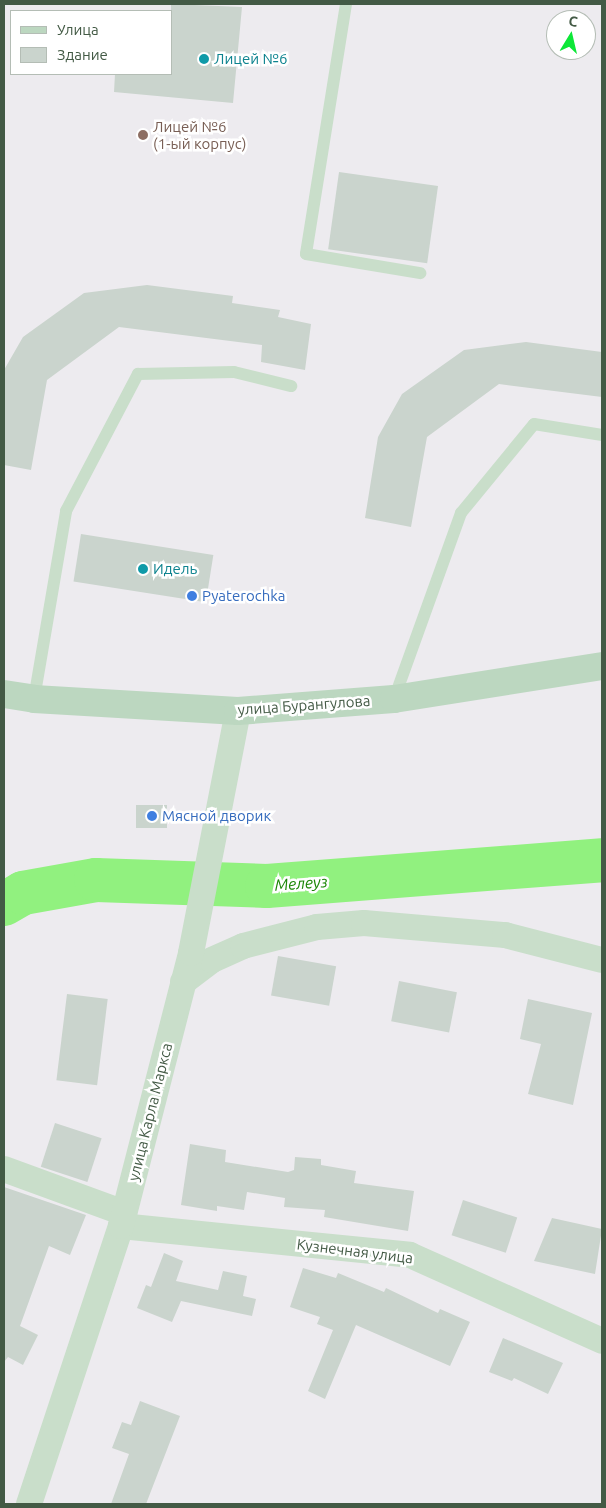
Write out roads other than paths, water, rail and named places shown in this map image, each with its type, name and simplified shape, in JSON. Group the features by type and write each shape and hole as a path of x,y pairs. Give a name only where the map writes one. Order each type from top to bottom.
{"main road":[{"name":"улица Бурангулова","path":"4,694 34,700 238,710 394,699 602,666"}],"street":[{"name":"улица Карла Маркса","path":"29,1504 123,1220 191,953 238,710"},
{"path":"183,982 212,960 243,946 317,927 364,923 505,935 602,960"},
{"name":"Кузнечная улица","path":"4,1170 123,1220 410,1255 602,1341"}],"lane":[{"path":"346,4 306,254 420,273"},
{"path":"34,700 66,511 138,374 234,372 291,386"},
{"path":"394,699 461,513 534,424 602,435"}],"waterway":[{"name":"Мелеуз","path":"4,904 23,893 96,880 267,886 602,860"}],"place":[{"name":"Лицей №6","path":"204,59"},
{"name":"Лицей №6 (1-ый корпус)","path":"143,135"},
{"name":"Идель","path":"143,569"},
{"name":"Pyaterochka","path":"192,596"},
{"name":"Мясной дворик","path":"152,816"}]}
